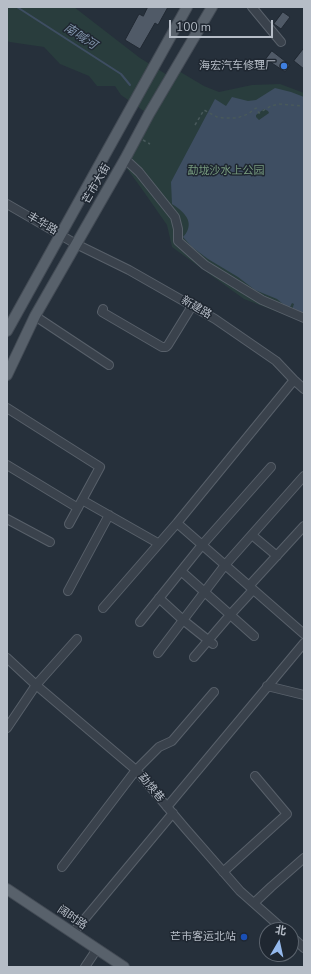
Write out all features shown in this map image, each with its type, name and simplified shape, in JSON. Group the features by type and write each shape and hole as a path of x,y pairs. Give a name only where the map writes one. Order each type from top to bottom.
{"main road":[{"name":"芒市大街","path":"7,331 187,7"},
{"name":"芒市大街","path":"7,375 35,316 149,114 212,7"},
{"name":"阔时路","path":"7,888 124,967"}],"street":[{"path":"252,7 281,42"},
{"path":"124,159 139,172 175,217 178,230 178,241 205,265 262,300 304,318"},
{"name":"丰华路","path":"7,204 76,244"},
{"name":"新建路","path":"76,244 129,270 215,319 276,361 304,389"},
{"path":"103,309 102,312 162,347 166,347 192,306"},
{"path":"35,316 109,365"},
{"path":"103,608 177,524 294,380"},
{"path":"7,408 100,467 69,524"},
{"path":"7,465 78,508"},
{"path":"140,622 202,545 271,467"},
{"path":"158,653 225,565 304,476"},
{"path":"82,500 156,542"},
{"path":"68,591 109,515"},
{"path":"7,519 50,542"},
{"path":"177,524 304,634"},
{"path":"194,657 211,642 251,588 304,526"},
{"path":"252,535 277,556"},
{"path":"181,571 254,636"},
{"path":"159,598 183,620 211,642"},
{"path":"7,728 36,684 77,639"},
{"path":"73,933 267,686 304,642"},
{"name":"勐焕巷","path":"7,658 136,770 240,891 275,922"},
{"path":"267,686 304,695"},
{"path":"62,867 136,770 159,747 172,741 214,692"},
{"path":"223,872 287,814 255,776"},
{"path":"254,903 271,886 304,858"},
{"path":"85,967 97,949"}],"path":[{"path":"195,125 204,110 217,117 237,118 248,114 256,108 259,113 271,106 279,104 304,106"}],"green space":[{"name":"勐垅沙水上公园","path":"7,7 74,7 140,58 172,78 177,70 204,86 219,92 252,85 280,84 304,93 304,322 244,299 172,247 167,225 123,163 151,116 121,95 115,86 97,86 89,76 60,64 44,47 7,41"}],"water":[{"path":"275,88 304,97 303,314 292,310 294,304 292,303 289,309 277,299 255,290 192,247 183,237 189,225 187,218 182,211 172,204 171,182 215,99 226,106 232,97 248,101 256,100","holes":["264,109 269,113 259,120 256,117 256,115"]}],"building":[{"path":"148,7 168,7 158,25 155,23 140,49 125,40 139,14 143,16"},
{"path":"283,12 290,17 281,29 274,24"},
{"path":"304,48 304,69 294,61"},
{"path":"272,51 290,65 285,72 266,59"}],"waterway":[{"name":"南喊河","path":"17,7 121,74 130,85"}],"place":[{"name":"海宏汽车修理厂","path":"284,66"},
{"name":"芒市客运北站","path":"244,937"}]}
